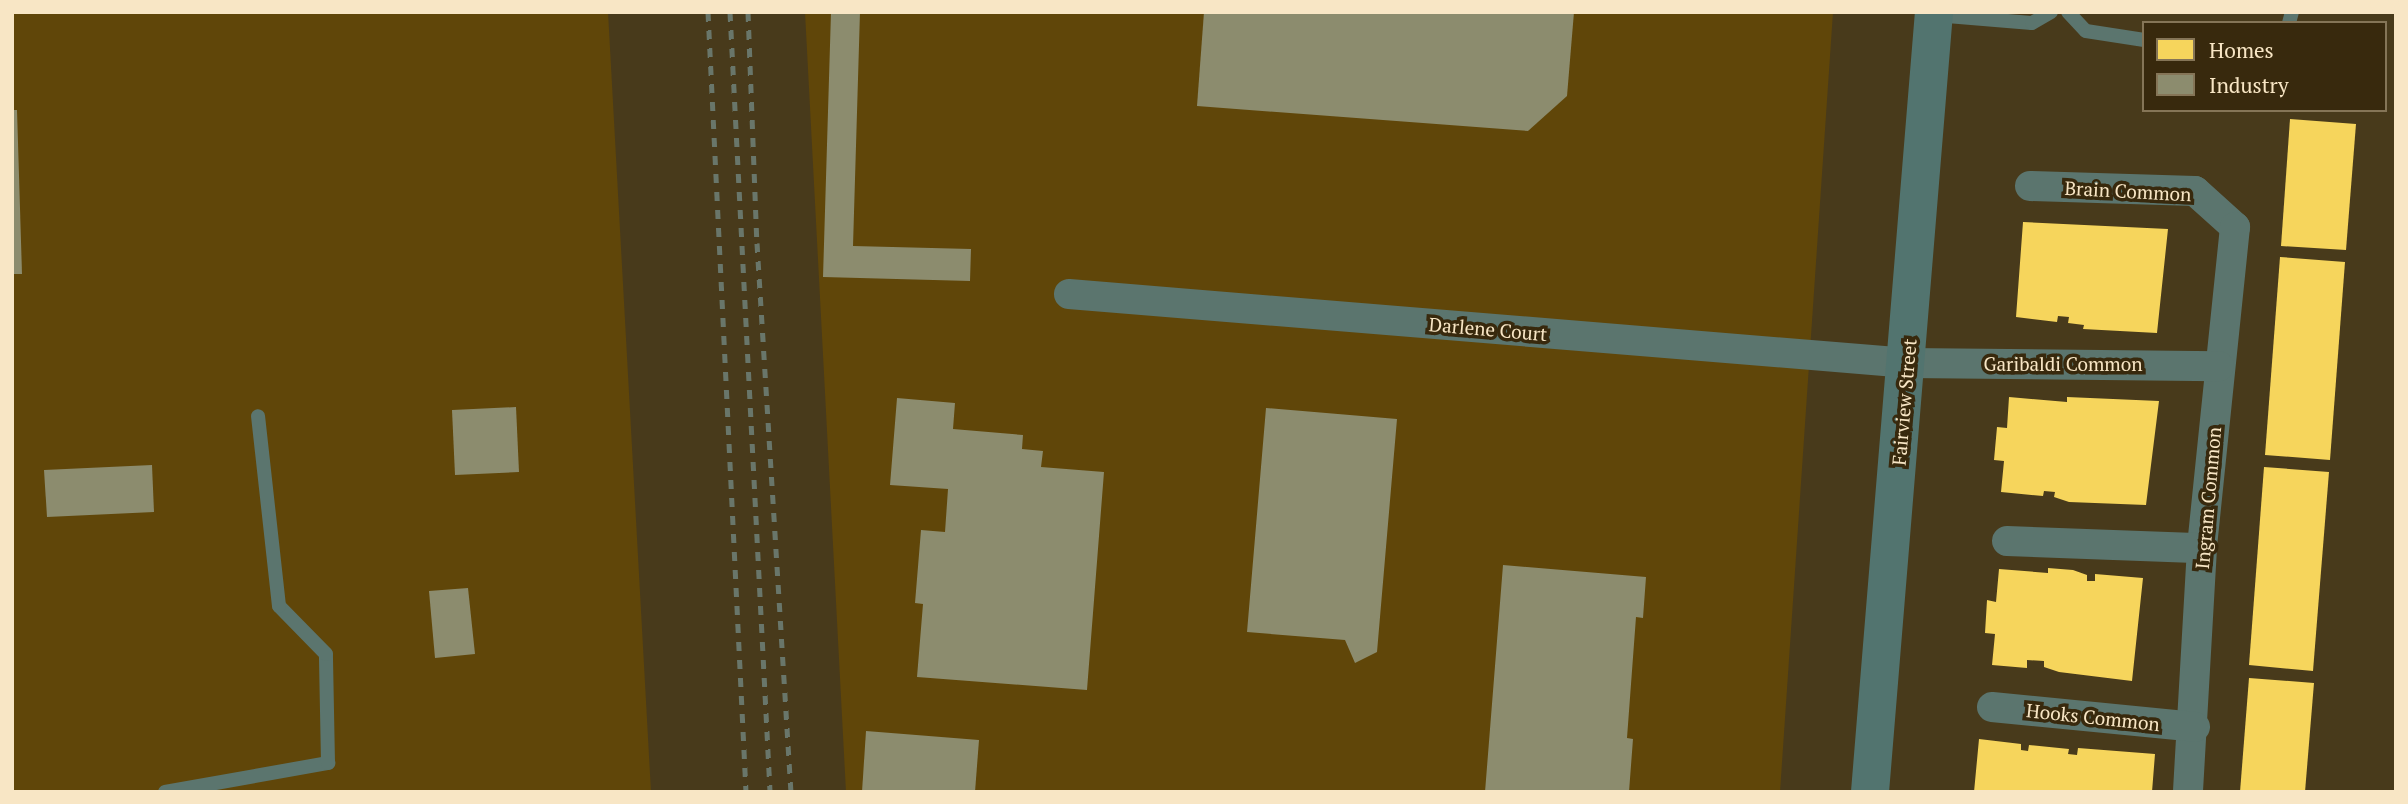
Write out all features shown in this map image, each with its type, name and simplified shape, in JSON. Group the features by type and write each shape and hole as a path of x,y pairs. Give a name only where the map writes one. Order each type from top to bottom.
{"main road":[{"name":"Fairview Street","path":"1870,792 1908,363 1934,14"}],"street":[{"name":"Brain Common","path":"2030,186 2195,191 2221,209"},
{"name":"Ingram Common","path":"2188,792 2195,727 2202,548 2235,227 2221,209"},
{"name":"Darlene Court","path":"1069,295 1908,363"},
{"name":"Garibaldi Common","path":"1908,363 2219,366"},
{"path":"2007,541 2202,548"},
{"name":"Hooks Common","path":"1992,707 2195,727"}],"lane":[{"path":"1934,14 2032,23 2051,12"},
{"path":"2068,12 2086,31 2142,40"},
{"path":"165,792 328,762 326,654 279,606 258,416"}],"shaded area":[{"path":"12,12 608,12 651,792 12,792"},
{"path":"805,12 1833,12 1780,792 846,792"}],"building: Homes":[{"path":"2290,119 2356,124 2346,250 2281,246"},
{"path":"2023,222 2168,229 2157,333 2083,329 2084,325 2068,323 2069,317 2058,316 2057,322 2016,317"},
{"path":"2280,257 2345,262 2330,460 2265,455"},
{"path":"2009,397 2067,402 2067,397 2159,401 2146,505 2069,502 2054,497 2055,492 2044,491 2043,496 2001,492 2004,461 1994,460 1997,427 2007,428"},
{"path":"2264,467 2329,472 2313,671 2249,665"},
{"path":"2048,568 2073,570 2087,575 2087,581 2095,581 2095,574 2143,578 2132,681 2059,672 2044,667 2044,661 2027,660 2027,668 1992,665 1995,634 1985,633 1987,600 1996,602 1999,569 2048,573"},
{"path":"2249,678 2314,683 2305,792 2240,792"},
{"path":"1979,739 2021,744 2021,750 2028,751 2029,745 2069,749 2068,754 2077,755 2078,748 2155,754 2152,792 1974,792"}],"building: Industry":[{"path":"831,12 860,12 853,246 971,249 970,281 823,277"},
{"path":"1204,12 1574,12 1567,96 1528,131 1197,106"},
{"path":"12,110 17,110 22,274 12,274"},
{"path":"897,398 955,403 953,429 1023,435 1022,449 1043,451 1041,467 1104,472 1087,690 917,677 923,604 915,603 921,530 945,532 948,489 890,485"},
{"path":"516,407 519,472 455,475 452,410"},
{"path":"1266,408 1397,419 1377,652 1355,663 1345,640 1247,632"},
{"path":"152,465 154,512 47,517 44,470"},
{"path":"1503,565 1646,577 1643,618 1636,617 1627,738 1633,739 1629,792 1485,792"},
{"path":"468,588 475,654 435,658 429,591"},
{"path":"866,731 979,740 975,792 862,792"}],"railway":[{"path":"708,12 746,792"},
{"path":"730,12 770,792"},
{"path":"748,12 757,243 791,792"}]}
